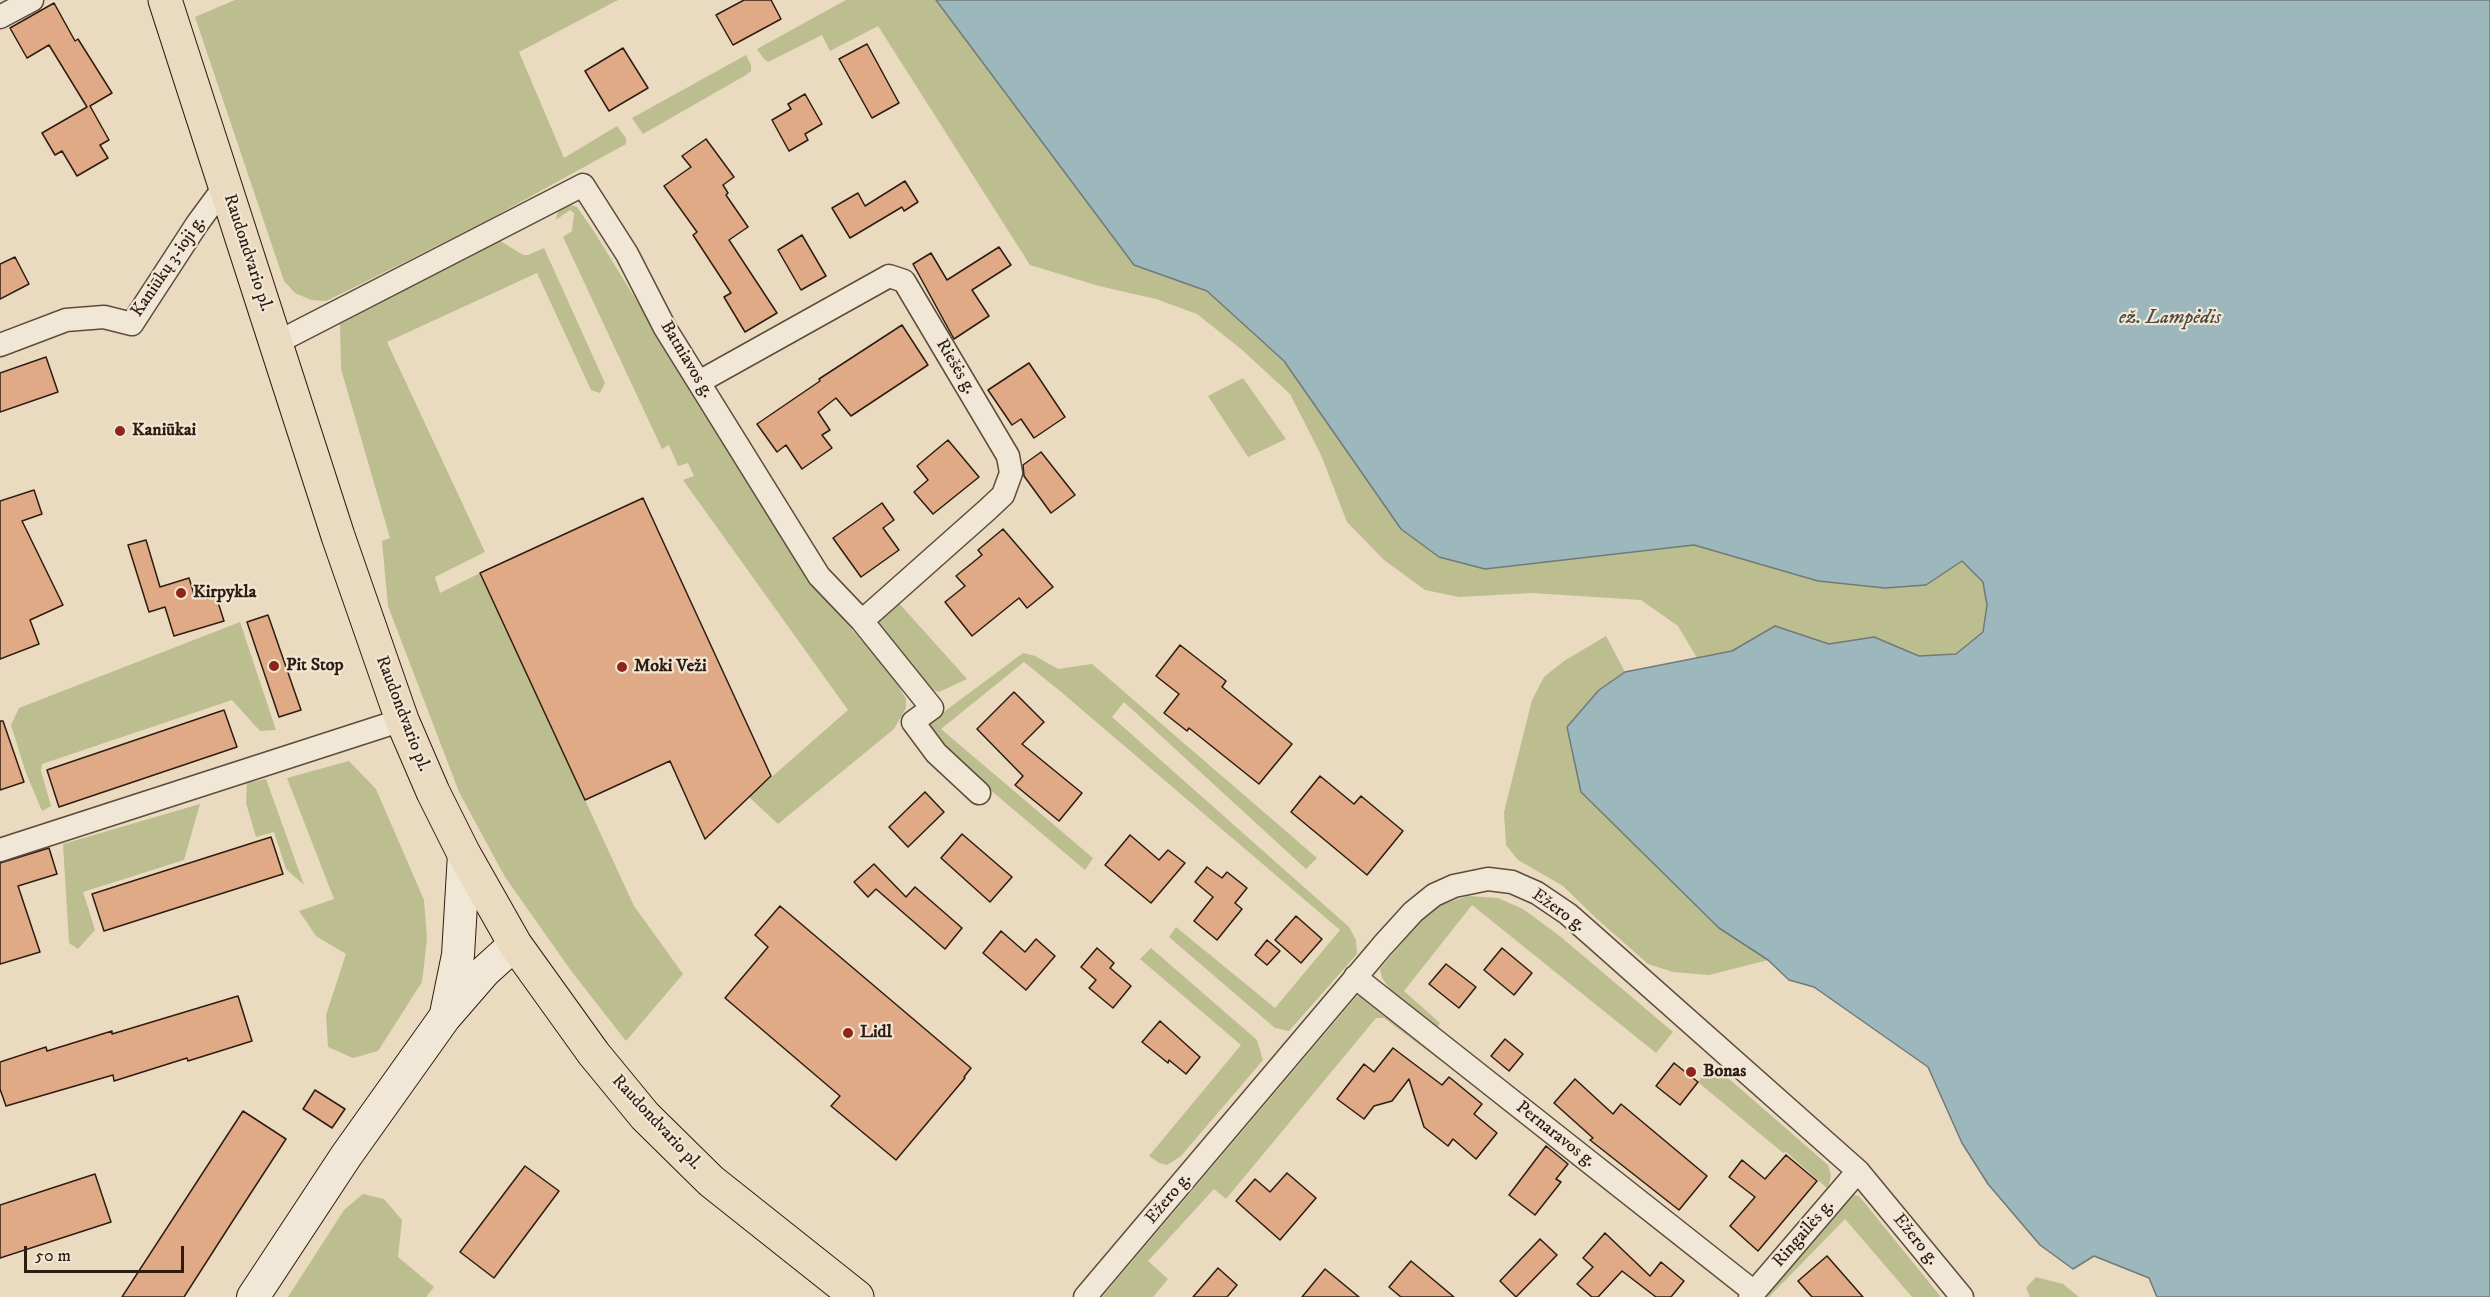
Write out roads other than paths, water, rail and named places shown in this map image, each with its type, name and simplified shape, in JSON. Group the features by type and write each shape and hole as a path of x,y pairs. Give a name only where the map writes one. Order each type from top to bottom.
{"main road":[{"name":"Raudondvario pl.","path":"165,0 342,547 402,720 433,792 464,855 515,944 594,1054 645,1116 711,1181 857,1297"},
{"path":"445,1017 458,955 464,855"},
{"path":"253,1297 346,1156 445,1017 484,972 515,944"}],"street":[{"path":"0,17 32,0"},
{"name":"Batniavos g.","path":"276,343 583,185 627,254 665,328 819,576 862,621 932,708 913,722 936,753 979,793"},
{"name":"Kaniūkų 3-ioji g.","path":"0,345 66,320 104,317 132,324 197,224 225,186"},
{"name":"Riešės g.","path":"699,382 889,276 904,281 1008,456 1011,473 1003,495 862,621"},
{"path":"0,850 402,720"},
{"name":"Ežero g.","path":"1085,1297 1355,977 1413,912 1434,895 1454,886 1488,879 1512,882 1537,893 1568,914 1858,1171 1962,1297"},
{"name":"Pernaravos g.","path":"1355,977 1752,1294"},
{"name":"Ringailės g.","path":"1752,1294 1858,1171"}],"water":[{"name":"ež. Lampėdis","path":"936,0 2490,0 2490,1297 2157,1297 2149,1278 2094,1256 2073,1269 2040,1245 1988,1184 1962,1143 1928,1067 1814,987 1789,980 1768,960 1719,928 1581,792 1567,727 1599,690 1625,672 1732,651 1775,626 1829,644 1874,637 1919,656 1956,654 1983,632 1987,605 1983,582 1962,561 1926,585 1885,588 1818,581 1694,545 1485,569 1439,557 1401,529 1284,361 1207,291 1134,265"}],"place":[{"name":"Kaniūkai","path":"120,431"},
{"name":"Kirpykla","path":"181,593"},
{"name":"Pit Stop","path":"274,666"},
{"name":"Moki Veži","path":"622,667"},
{"name":"Lidl","path":"848,1033"},
{"name":"Bonas","path":"1691,1072"}]}
